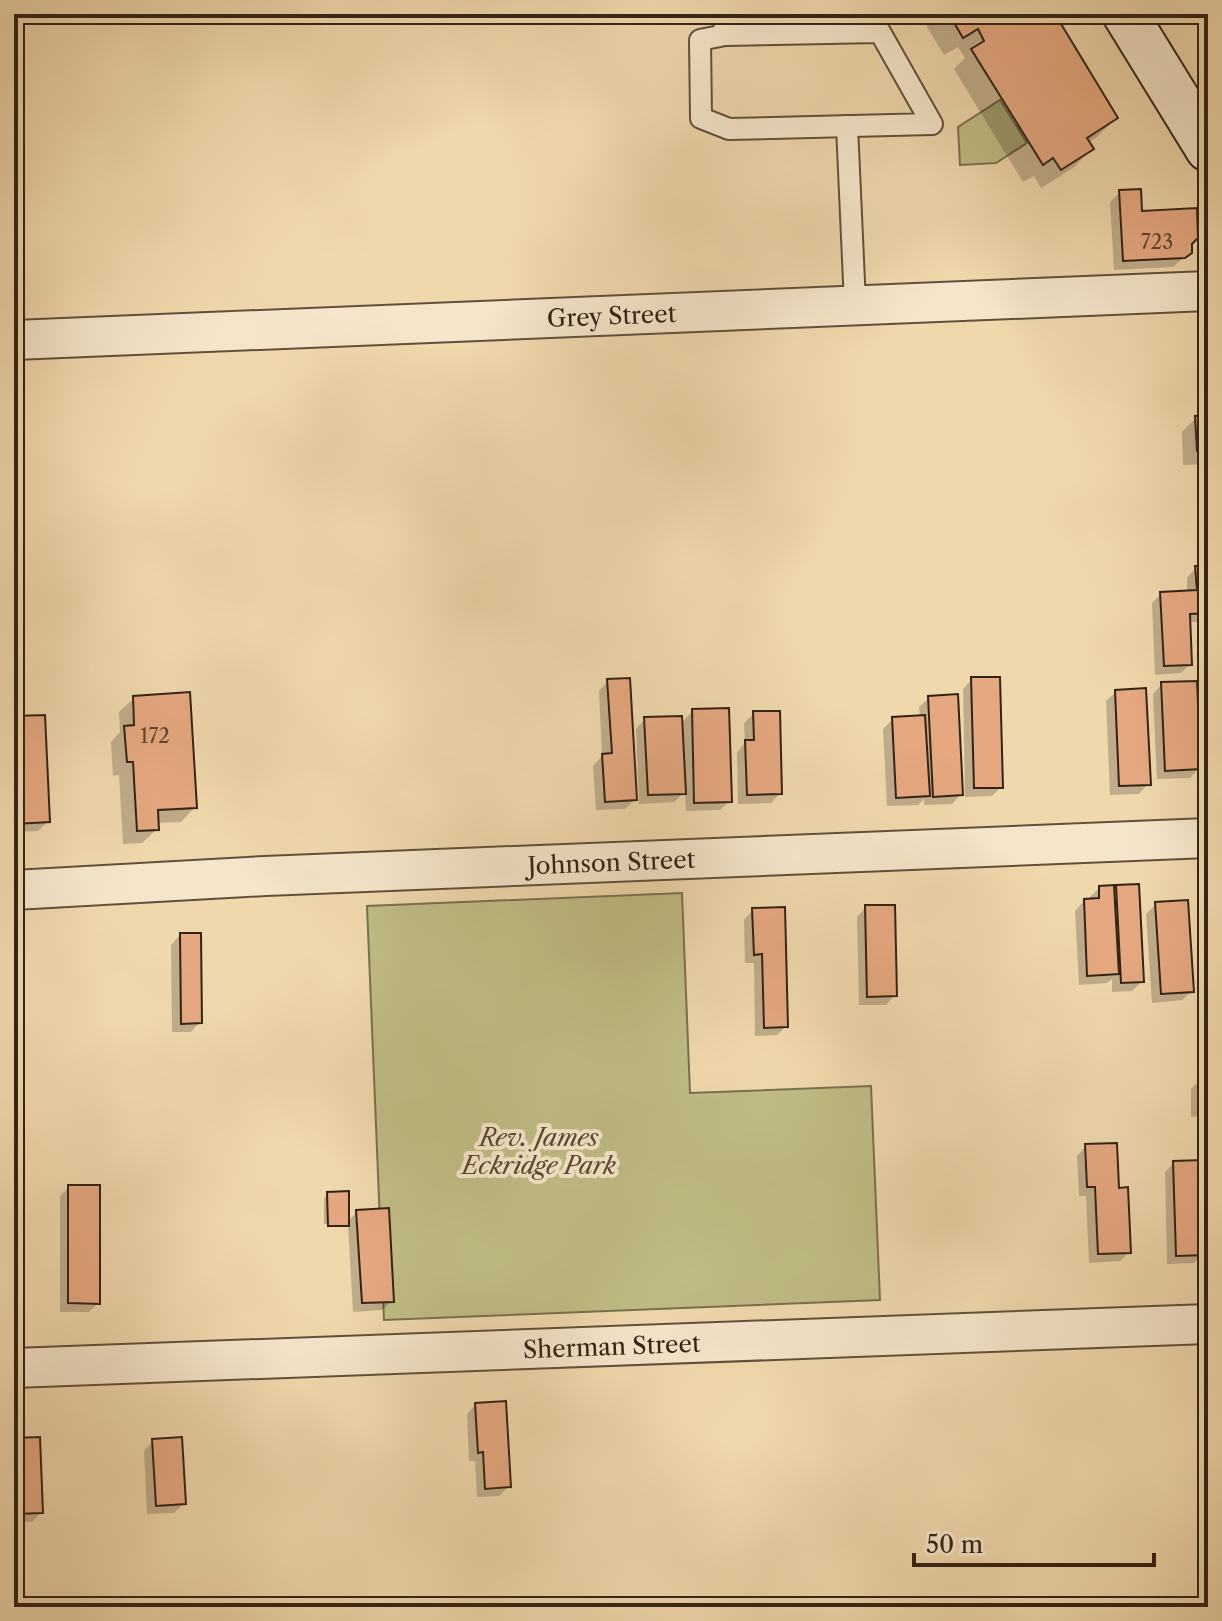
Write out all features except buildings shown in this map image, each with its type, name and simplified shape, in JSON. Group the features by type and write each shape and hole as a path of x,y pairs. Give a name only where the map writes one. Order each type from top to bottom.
{"main road":[{"path":"1125,14 1208,149"}],"street":[{"name":"Grey Street","path":"14,340 1208,291"},
{"name":"Johnson Street","path":"14,890 265,876 1208,838"},
{"name":"Sherman Street","path":"14,1368 1208,1324"}],"lane":[{"path":"724,24 880,32 932,124 729,129 701,118 700,40 724,24"},
{"path":"847,126 855,304"}],"green space":[{"path":"1000,100 1027,143 996,163 960,165 958,127"},
{"name":"Rev. James Eckridge Park","path":"682,893 690,1093 871,1086 880,1300 384,1320 367,906"}]}
